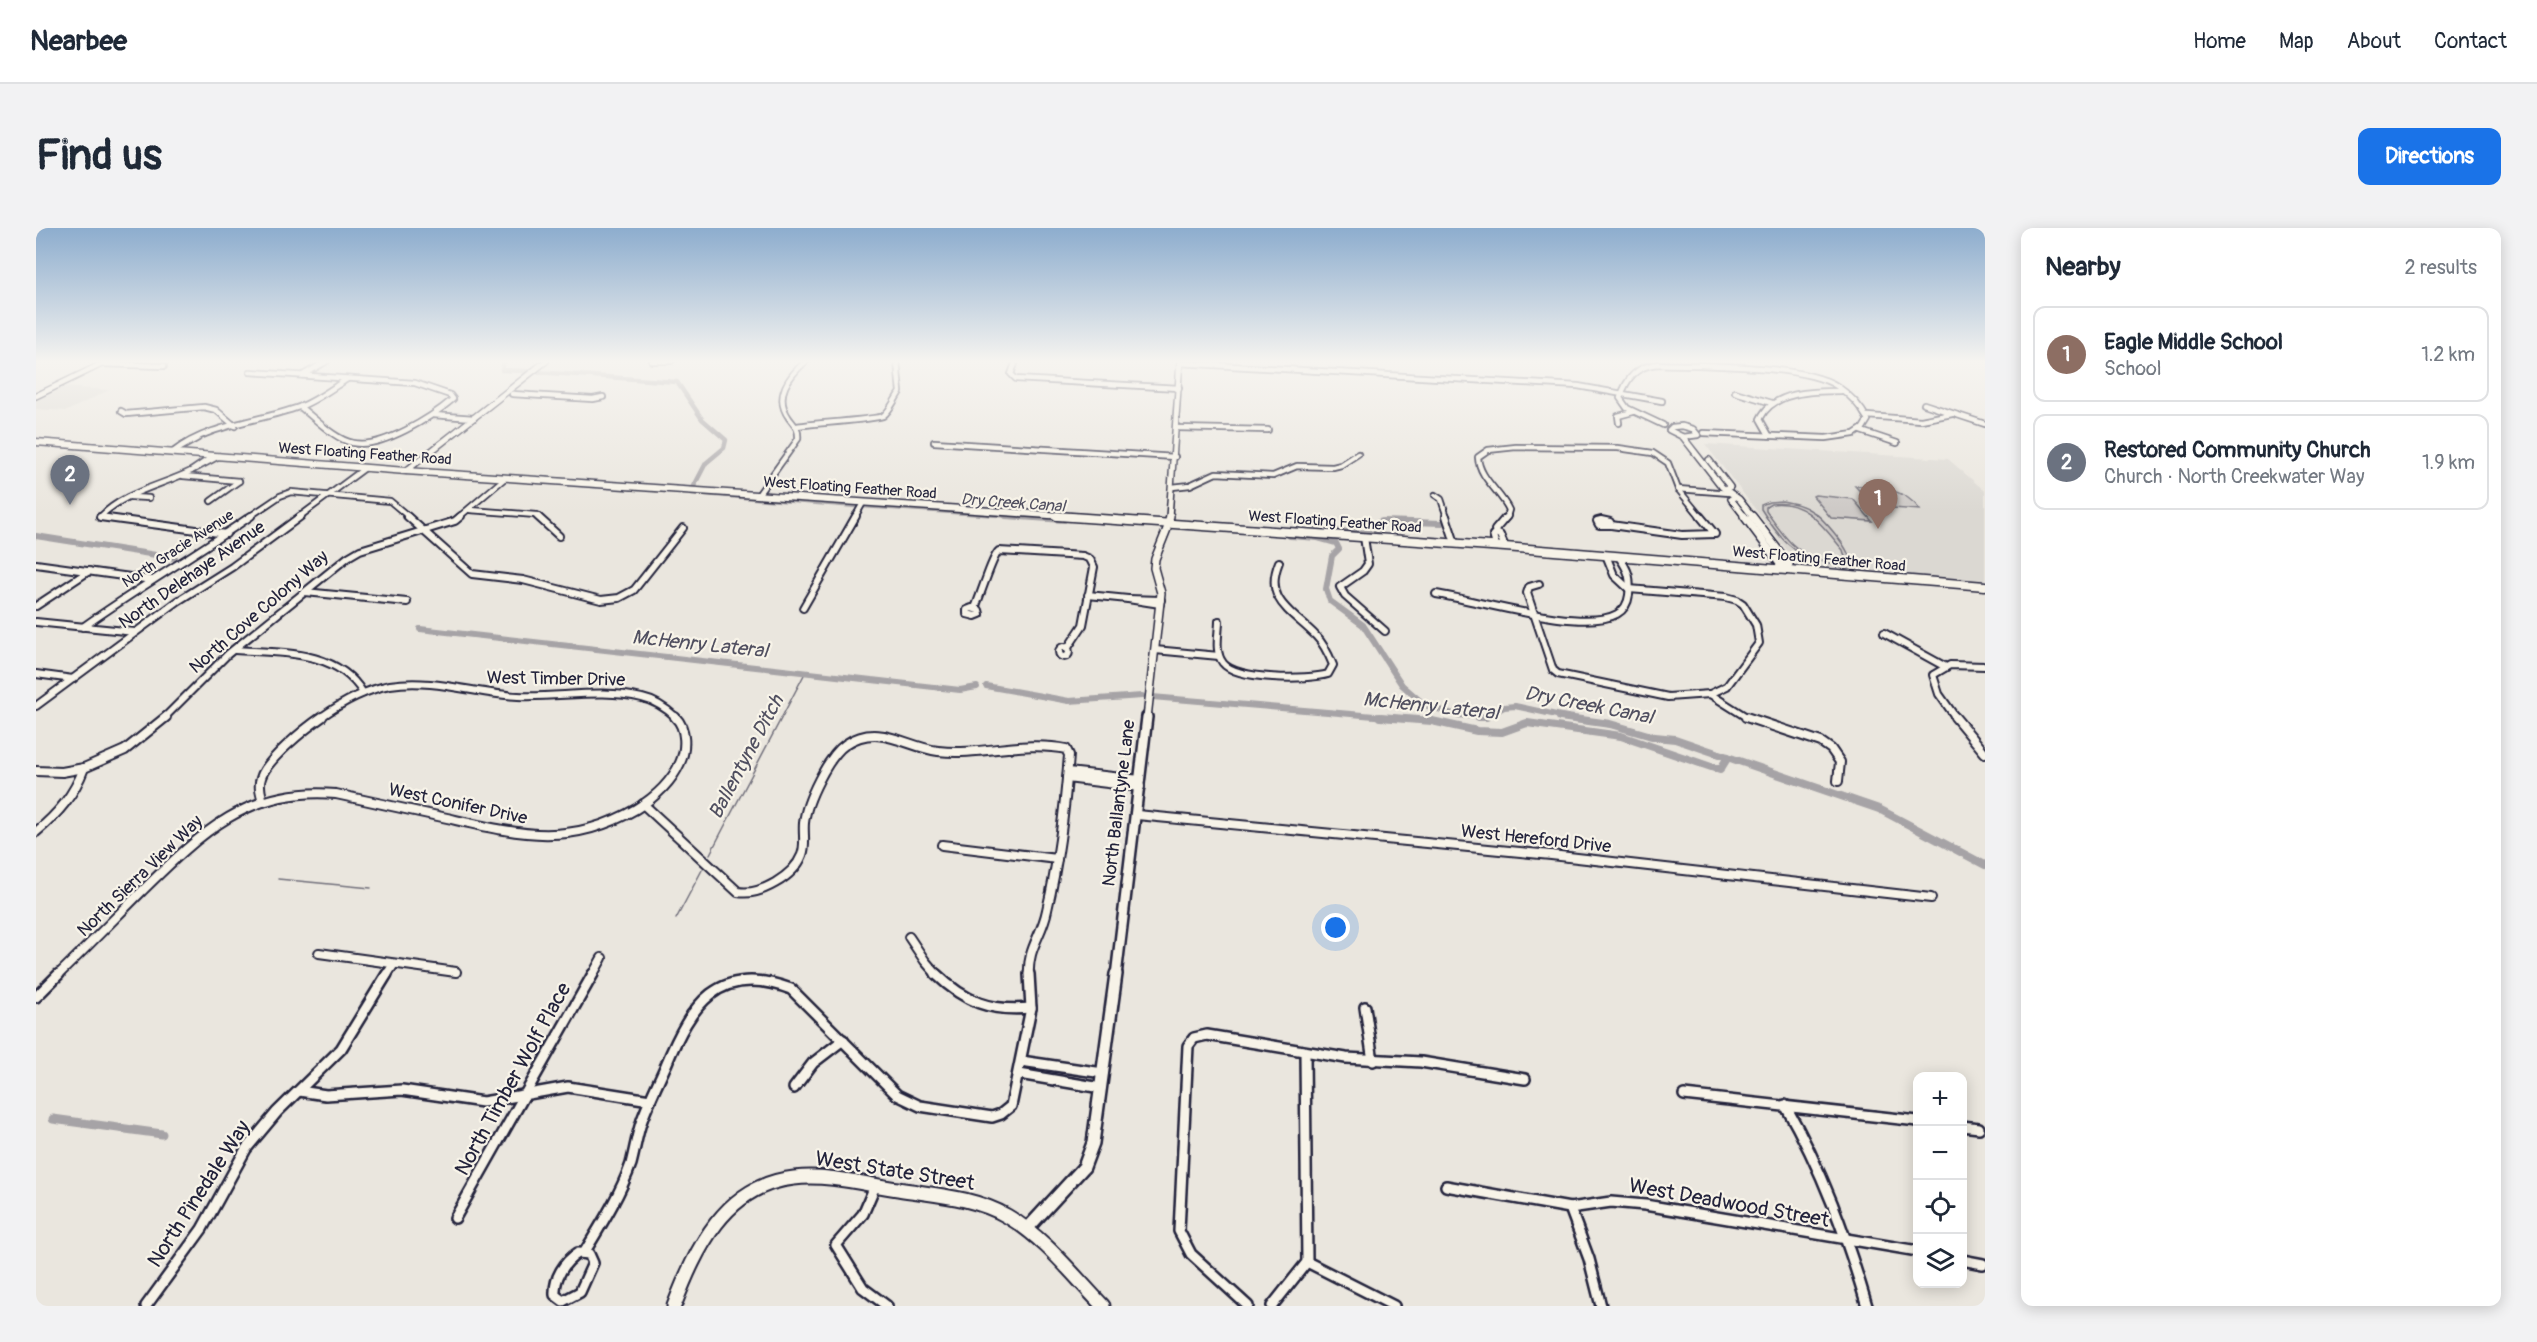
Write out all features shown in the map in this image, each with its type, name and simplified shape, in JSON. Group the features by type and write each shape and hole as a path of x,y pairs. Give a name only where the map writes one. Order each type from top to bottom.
{"main road":[{"name":"West Floating Feather Road","path":"36,442 406,471 1786,567 1985,586"},
{"name":"West State Street","path":"674,1306 686,1273 705,1239 727,1207 754,1188 787,1179 814,1178 874,1185 970,1202 993,1209 1027,1229 1103,1306"}],"street":[{"path":"122,411 130,414 158,411"},
{"path":"217,411 234,426"},
{"path":"173,452 198,438 285,411"},
{"path":"306,411 351,443 362,444 378,440 437,411"},
{"path":"406,471 483,411"},
{"path":"758,495 797,442 799,434 786,411"},
{"path":"796,426 839,420 874,419 883,416 886,411"},
{"name":"North Ballantyne Lane","path":"1027,1229 1072,1182 1090,1156 1137,815 1160,602 1160,583 1154,565 1156,550 1167,533 1169,524 1178,411"},
{"path":"1763,411 1760,419 1769,435"},
{"path":"1619,423 1618,416 1633,412 1671,428 1699,432 1819,438 1848,435 1861,431 1868,423 1867,416 1862,411"},
{"path":"1944,411 1985,424"},
{"path":"1867,416 1926,420 1952,414"},
{"path":"432,415 474,418"},
{"path":"1177,428 1268,430"},
{"path":"1671,428 1683,437 1722,487 1730,493"},
{"path":"1861,431 1898,443"},
{"path":"1683,437 1691,438 1699,432"},
{"path":"1691,438 1730,487 1731,499 1780,564 1786,567"},
{"path":"934,442 1175,457"},
{"path":"1496,546 1493,535 1507,517 1509,510 1501,493 1487,478 1477,462 1478,457 1488,450 1515,447 1604,447 1653,453 1668,463 1678,489 1714,531 1713,536 1674,535 1611,525"},
{"path":"1172,487 1190,485 1216,473 1273,476 1297,466 1333,467 1341,465 1358,454"},
{"path":"216,456 175,480 141,490 100,517 226,534"},
{"name":"North Delehaye Avenue","path":"36,706 178,601 232,567 365,468"},
{"path":"183,476 239,481 211,501"},
{"name":"North Cove Colony Way","path":"36,771 62,772 84,768 117,756 147,736 214,668 349,555 455,521 505,478"},
{"path":"1678,489 1700,493 1730,493"},
{"name":"North Gracie Avenue","path":"83,627 287,493 328,495"},
{"path":"328,495 390,501 472,574 523,580 590,599 619,598 637,587 683,528"},
{"path":"1435,495 1441,499 1455,543"},
{"path":"130,497 149,498"},
{"path":"803,608 863,503"},
{"path":"470,510 536,515 559,536"},
{"path":"1496,533 1505,547"},
{"path":"1364,537 1368,564 1363,571 1340,586 1352,603 1385,631"},
{"path":"975,608 987,582 995,554 999,551 1075,554 1089,559 1095,567 1083,624 1067,649"},
{"path":"1539,584 1529,587 1527,593 1553,670 1558,674 1668,697 1710,694 1728,686 1759,643 1755,625 1743,604 1726,597 1629,589 1617,581 1612,574 1606,555"},
{"path":"1437,594 1582,619 1613,615 1624,607 1632,582 1619,556"},
{"path":"1219,621 1219,656 1228,668 1245,674 1309,679 1331,673 1332,662 1318,639 1294,619 1279,600 1273,583 1279,562"},
{"path":"36,564 152,580"},
{"path":"36,606 89,571"},
{"path":"305,592 407,602"},
{"path":"1088,596 1160,602"},
{"path":"36,622 135,632"},
{"path":"1884,633 1944,666"},
{"path":"235,650 299,655 334,664 355,678 363,693 318,717 269,765 261,775 258,784 263,802"},
{"path":"1155,650 1219,656"},
{"path":"1985,666 1961,664 1944,666 1933,675 1936,688 1985,753"},
{"path":"36,674 73,679"},
{"name":"West Timber Drive","path":"363,693 394,685 423,683 501,695 546,696 613,693 650,700 669,710 679,721 684,733 685,747 673,774 644,804"},
{"path":"1710,694 1748,718 1809,737 1831,749 1840,762 1838,781"},
{"path":"584,1253 630,1165 650,1100 682,1028 703,999 720,988 739,982 758,980 774,982 791,989 897,1095 909,1103 992,1117 1001,1114 1011,1106 1031,1008 1029,959 1044,922 1057,859 1065,812 1070,756 1066,749 1010,745 949,752 925,748 890,735 869,735 852,740 835,756 806,811 803,827 804,849 798,863 790,871 757,892 743,894 644,804"},
{"path":"36,832 72,798 84,768"},
{"path":"1067,775 1140,783"},
{"name":"West Conifer Drive","path":"263,802 299,794 329,793 519,834 541,835 565,834 598,826 644,804"},
{"name":"North Sierra View Way","path":"36,998 192,842 229,817 263,802"},
{"name":"West Hereford Drive","path":"1137,815 1551,855 1931,898"},
{"path":"942,845 1057,859"},
{"path":"909,937 923,962 960,994 1000,1009 1031,1008"},
{"path":"319,953 456,972"},
{"name":"North Timber Wolf Place","path":"455,1218 602,958"},
{"name":"North Pinedale Way","path":"146,1306 202,1230 246,1149 265,1125 341,1049 374,992 394,964"},
{"path":"1365,1006 1373,1061"},
{"path":"1248,1306 1191,1254 1182,1239 1179,1224 1188,1046 1194,1038 1207,1035 1305,1052 1373,1061 1421,1062 1525,1079"},
{"path":"794,1088 813,1063 843,1040"},
{"path":"1272,1306 1307,1262 1305,1052"},
{"path":"1021,1061 1103,1073"},
{"path":"1019,1074 1101,1088"},
{"path":"299,1091 326,1095 402,1090 483,1102 568,1087 650,1100"},
{"path":"1684,1095 1913,1121"},
{"path":"1785,1105 1826,1180 1848,1241 1867,1306"},
{"path":"1967,1127 1979,1128"},
{"path":"874,1185 863,1214 836,1245 861,1288 872,1299 887,1306"},
{"name":"West Deadwood Street","path":"1446,1186 1570,1208 1611,1202 1645,1205 1913,1250"},
{"path":"1570,1208 1589,1259 1601,1306"},
{"path":"578,1253 584,1253 592,1258 593,1263 584,1287 575,1298 563,1301 558,1299 554,1290 567,1260 578,1253"},
{"path":"1967,1261 1983,1264"},
{"path":"1307,1262 1394,1306"}],"shaded area":[{"path":"1705,444 1948,459 1985,491 1985,581 1800,567"},
{"path":"1855,486 1882,488 1900,493 1920,510 1878,507 1872,504"},
{"path":"1813,496 1853,499 1872,521 1831,518"},
{"path":"1782,501 1802,506 1813,512 1841,542 1849,560 1827,563 1805,557 1796,551 1780,536 1761,509 1761,505","holes":["1771,504 1794,506 1813,516 1843,550 1845,557 1831,561 1822,560 1796,548 1766,511 1766,507"]}],"waterway":[{"name":"Dry Creek Canal","path":"693,488 706,463 724,448 726,440 702,419 697,411"},
{"name":"Dry Creek Canal","path":"692,493 857,506"},
{"name":"Dry Creek Canal","path":"863,506 1028,517"},
{"name":"Dry Creek Canal","path":"1006,516 1064,520"},
{"path":"1320,530 1371,533 1379,532 1379,522 1382,521 1442,523"},
{"name":"McHenry Lateral","path":"36,536 175,558"},
{"name":"Dry Creek Canal","path":"1290,536 1318,538 1336,543 1339,549 1332,556 1326,589 1330,601 1363,625 1402,685 1425,705 1457,715 1485,717"},
{"name":"McHenry Lateral","path":"420,629 960,690 977,687"},
{"name":"Ballentyne Ditch","path":"710,854 805,673"},
{"name":"McHenry Lateral","path":"986,686 1069,701 1142,696"},
{"name":"McHenry Lateral","path":"1152,697 1398,718"},
{"name":"Dry Creek Canal","path":"1485,717 1504,707 1515,706 1570,718"},
{"name":"McHenry Lateral","path":"1380,717 1432,721 1477,731 1502,732 1527,723 1621,736 1720,770 1728,757"},
{"name":"Dry Creek Canal","path":"1479,717 1485,717"},
{"name":"Dry Creek Canal","path":"1560,717 1610,724 1655,737 1675,739 1728,757"},
{"name":"Dry Creek Canal","path":"1728,757 1879,809 1985,865"},
{"name":"Ballentyne Ditch","path":"676,919 702,870"},
{"name":"Ballentyne Ditch","path":"278,879 371,888"},
{"path":"53,1119 162,1134"}],"place":[{"name":"Restored Community Church","path":"70,505"},
{"name":"Eagle Middle School","path":"1878,529"}]}
